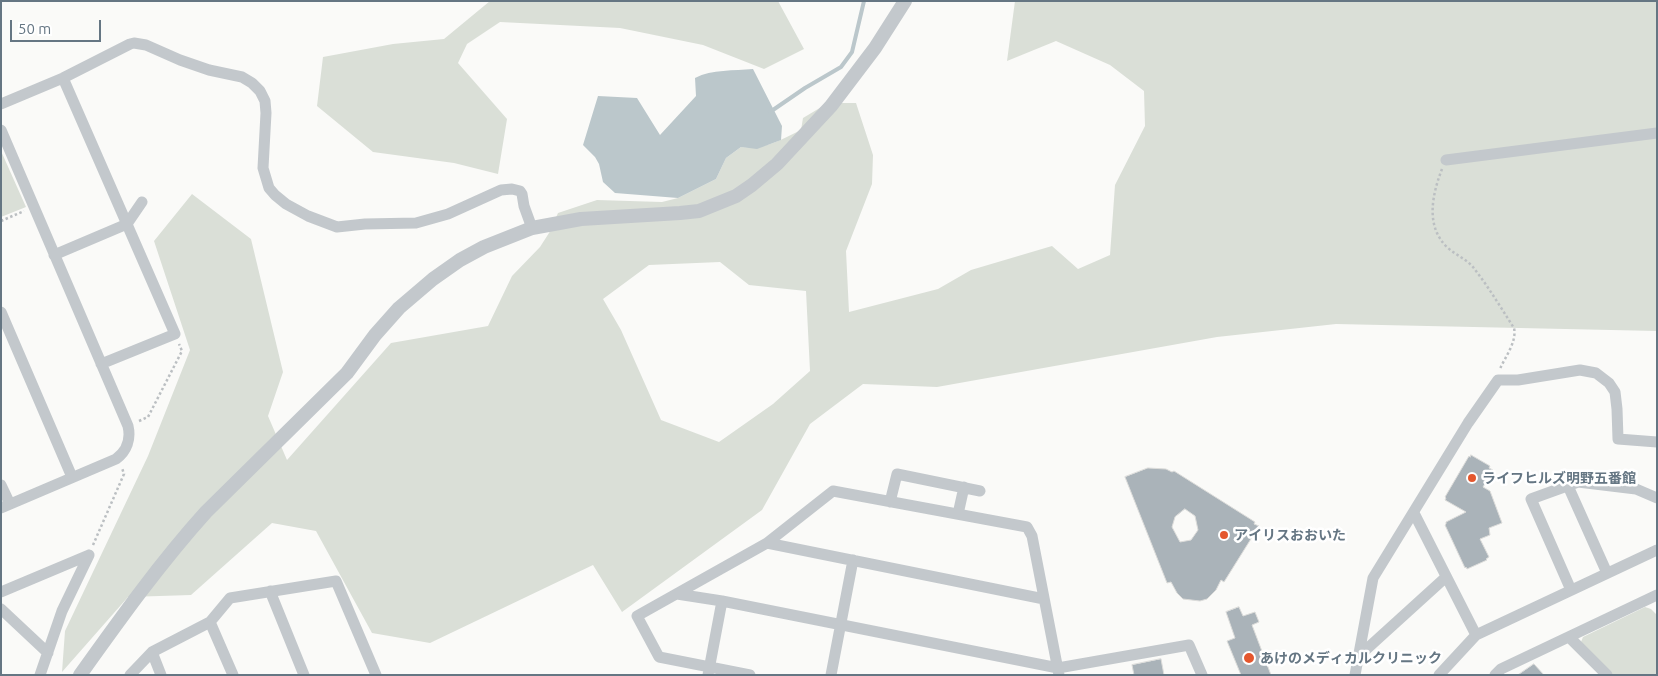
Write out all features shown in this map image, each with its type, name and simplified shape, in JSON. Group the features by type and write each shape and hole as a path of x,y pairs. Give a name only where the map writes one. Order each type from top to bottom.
{"street":[{"path":"80,675 114,626 194,524 223,493 346,373 375,335 399,308 433,279 460,260 532,228 581,219 680,214 699,211 736,196 777,164 818,121 857,73 905,1"},
{"path":"1,104 64,78 134,42 209,70 242,77 260,91 265,101 266,113 263,168 269,188 286,204 308,216 337,227 365,224 416,223 448,214 501,190 512,189 520,191 522,194 532,228"},
{"path":"64,78 175,334 101,364"},
{"path":"1,130 128,426 128,442 126,448 118,457 5,506 1,485"},
{"path":"1446,160 1657,133"},
{"path":"54,255 127,224 142,202"},
{"path":"1,312 72,477"},
{"path":"1355,675 1373,578 1468,423 1498,380 1518,380 1580,370 1596,372 1609,383 1615,392 1618,439 1657,442"},
{"path":"890,502 897,474 980,490"},
{"path":"1571,590 1531,499 1578,482 1636,489 1657,498"},
{"path":"1568,486 1607,573"},
{"path":"958,514 964,487"},
{"path":"750,675 709,671 659,657 637,616 768,543 833,491 1027,527 1032,536 1058,671"},
{"path":"1414,512 1476,635"},
{"path":"768,543 1044,598"},
{"path":"1439,675 1476,635 1657,550"},
{"path":"1,592 89,555"},
{"path":"40,675 62,610 89,555"},
{"path":"831,675 853,560"},
{"path":"1359,656 1446,577"},
{"path":"130,675 152,652 210,622 230,598 336,581 376,675"},
{"path":"270,591 304,675"},
{"path":"677,594 841,625 1058,671 1189,645 1202,675"},
{"path":"1495,675 1501,669 1569,637 1654,601"},
{"path":"709,671 722,602"},
{"path":"1,609 48,653"},
{"path":"210,622 233,675"},
{"path":"1569,637 1607,675"},
{"path":"152,652 161,675"}],"path":[{"path":"1446,160 1437,182 1434,196 1432,216 1436,233 1441,241 1472,267 1514,328 1513,342 1497,373 1498,380"},
{"path":"1,221 28,209"},
{"path":"128,426 148,417 182,351 175,334"},
{"path":"89,555 124,474 118,457"}],"shaded area":[{"path":"490,1 778,1 804,49 764,69 703,45 620,28 500,22 467,44 458,63 507,119 498,174 454,163 373,152 317,106 323,57 393,44 444,39"},
{"path":"1015,1 1657,1 1657,331 1336,324 1217,337 937,387 863,384 810,424 762,510 622,612 593,565 430,643 372,633 316,531 272,523 191,595 128,597 62,672 65,631 148,456 190,350 154,241 192,194 251,239 283,372 268,416 287,460 391,343 488,326 512,276 540,247 558,213 597,200 662,202 678,198 716,179 726,158 741,147 758,147 779,141 801,130 803,118 828,103 856,103 873,155 872,184 846,251 849,312 938,289 971,270 1052,246 1078,269 1110,255 1115,185 1145,126 1144,91 1110,65 1056,41 1007,61","holes":["720,262 749,285 806,291 810,371 773,404 719,442 661,420 621,330 603,299 649,265"]},
{"path":"753,69 782,126 781,140 757,149 741,147 726,158 716,179 678,198 615,193 603,182 599,164 583,145 598,96 637,98 660,135 696,96 695,78 716,72"},
{"path":"1,151 26,207 1,217"},
{"path":"1645,607 1651,609 1657,615 1657,675 1613,675 1581,642 1583,637"}],"building":[{"path":"1471,455 1490,466 1489,468 1493,470 1483,487 1490,491 1502,523 1489,528 1490,535 1480,539 1489,557 1487,560 1467,569 1445,525 1446,522 1466,512 1445,500 1445,497"},
{"name":"アイリスおおいた","path":"1148,468 1174,471 1259,526 1224,582 1221,580 1216,590 1207,599 1200,601 1183,599 1171,582 1167,583 1125,477","holes":["1185,509 1195,516 1198,530 1191,540 1180,542 1172,527 1175,517"]},
{"name":"あけのメディカルクリニック","path":"1239,607 1243,616 1255,612 1259,622 1252,625 1271,675 1241,675 1227,641 1235,638 1226,612"},
{"path":"1161,659 1164,675 1134,675 1132,665"},
{"path":"1534,664 1544,675 1518,675"}],"waterway":[{"path":"770,112 805,88 841,67 852,52 864,1"}],"place":[{"name":"ライフヒルズ明野五番館","path":"1472,478"},
{"name":"アイリスおおいた","path":"1224,535"},
{"name":"あけのメディカルクリニック","path":"1249,658"}]}
